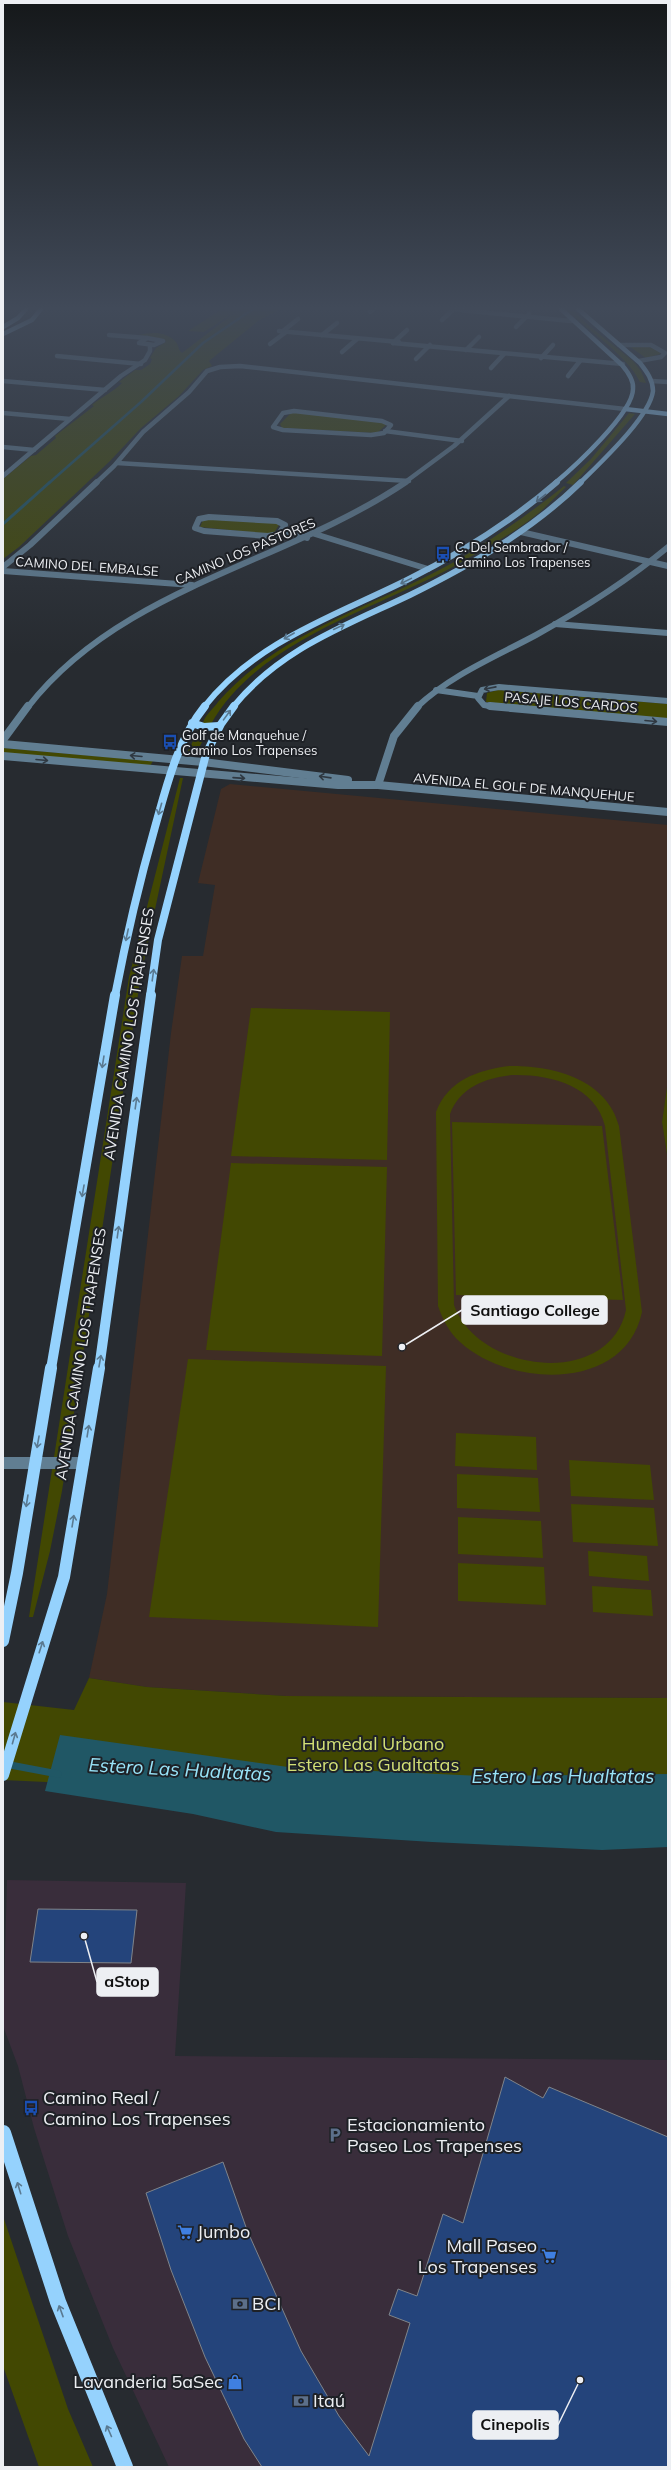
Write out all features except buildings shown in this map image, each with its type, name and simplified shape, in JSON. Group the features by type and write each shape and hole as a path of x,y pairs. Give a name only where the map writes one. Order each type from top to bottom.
{"main road":[{"name":"AVENIDA CAMINO LOS TRAPENSES","path":"3,1642 15,1595 34,1463 86,1172 112,1005 136,894 171,772 192,723 232,678 270,648 314,623 428,570 500,527 533,504 581,461 612,424"},
{"name":"AVENIDA CAMINO LOS TRAPENSES","path":"3,1775 29,1684 64,1577 107,1319 158,940 203,762 219,726 236,703 256,682 303,646 439,580 521,532 575,490 601,464 634,424"},
{"path":"557,484 566,485 575,490"},
{"path":"192,723 204,727 219,726"},
{"path":"3,2133 44,2264 74,2346 125,2467"}],"street":[{"path":"3,476 64,424"},
{"path":"3,567 30,545 117,463 143,432 152,424"},
{"path":"274,424 273,426 283,430 368,435 385,431 462,441"},
{"path":"385,431 391,425 390,424"},
{"name":"CAMINO LOS PASTORES","path":"3,740 43,688 85,650 131,618 194,585 315,534 409,481 462,441 479,424"},
{"path":"3,447 34,450"},
{"path":"117,463 409,481"},
{"path":"212,517 279,522 284,524 282,530 277,534 268,536 204,531 195,527 200,519 212,517"},
{"path":"282,530 307,538"},
{"path":"521,532 668,566"},
{"path":"315,534 428,570"},
{"path":"378,786 386,754 395,735 412,712 436,690 555,624 607,592 668,547"},
{"name":"CAMINO DEL EMBALSE","path":"3,571 194,585"},
{"path":"555,624 668,633"},
{"name":"PASAJE LOS CARDOS","path":"668,701 499,687 482,690 478,696 481,703 492,708 668,722"},
{"path":"436,690 478,696"},
{"name":"AVENIDA EL GOLF DE MANQUEHUE","path":"3,744 203,762 350,780 378,786"},
{"name":"AVENIDA EL GOLF DE MANQUEHUE","path":"3,756 171,772 338,785 378,786 668,812"},
{"path":"3,1463 83,1463"}],"shaded area":[{"path":"230,784 668,825 668,1080 662,1122 668,1161 668,1698 286,1696 147,1687 89,1678 107,1594 171,1033 182,956 203,956 215,885 198,883 221,789"},
{"path":"7,1880 186,1883 175,2056 668,2060 668,2467 169,2467 113,2348 68,2236 34,2128 18,2066 3,2026"}],"green space":[{"path":"70,424 145,424 110,461 19,547 3,559 3,479 31,456 36,455 56,438 55,436"},
{"path":"280,424 386,425 377,433 282,428"},
{"path":"620,424 626,424 573,485 566,483 591,459"},
{"path":"564,486 566,487 540,512 490,546 426,580 322,629 289,648 259,669 232,695 211,724 203,724 203,721 218,702 243,677 270,656 329,622 454,562 510,526"},
{"path":"210,519 277,523 279,525 274,533 269,534 200,527 203,520"},
{"path":"498,690 668,704 668,719 486,702 487,693"},
{"path":"199,729 208,730 197,752 188,751"},
{"path":"3,748 153,761 150,766 3,753"},
{"path":"180,778 183,778 141,975 62,1491 50,1551 33,1617 29,1617 129,977"},
{"path":"251,1008 390,1012 387,1160 231,1156"},
{"path":"526,1066 543,1068 576,1078 590,1086 603,1097 613,1110 619,1126 642,1312 631,1338 613,1357 590,1369 563,1374 535,1374 507,1368 481,1357 460,1342 447,1326 438,1306 436,1112 441,1101 456,1084 475,1074 497,1068","holes":["526,1075 555,1080 569,1085 581,1092 600,1112 605,1126 626,1310 615,1335 595,1352 570,1361 543,1363 514,1357 489,1346 468,1328 454,1305 450,1114 460,1097 475,1086 502,1076"]},
{"path":"668,1080 668,1161 662,1122"},
{"path":"452,1122 602,1126 623,1300 456,1295"},
{"path":"231,1163 387,1167 382,1356 206,1350"},
{"path":"188,1359 386,1366 378,1627 149,1617"},
{"path":"456,1433 536,1437 537,1470 455,1466"},
{"path":"569,1460 650,1465 654,1500 571,1496"},
{"path":"457,1474 538,1478 540,1512 457,1508"},
{"path":"571,1504 654,1508 658,1546 573,1542"},
{"path":"458,1517 541,1521 543,1558 458,1554"},
{"path":"588,1551 647,1556 649,1581 589,1576"},
{"path":"458,1563 544,1567 546,1605 458,1601"},
{"path":"592,1586 651,1590 653,1616 593,1612"},
{"name":"Humedal Urbano Estero Las Gualtatas","path":"89,1678 147,1687 286,1696 668,1698 668,1811 3,1780 3,1702 74,1710"},
{"path":"3,2216 68,2409 93,2467 39,2467 3,2366"}],"water":[{"path":"60,1735 288,1767 481,1776 668,1774 668,1847 602,1850 432,1842 276,1832 193,1814 45,1791"}],"waterway":[{"name":"Estero Las Hualtatas","path":"49,483 116,424"},
{"name":"Estero Las Hualtatas","path":"3,524 50,482"},
{"name":"Estero Las Hualtatas","path":"5,1764 58,1774"}],"place":[{"name":"C. Del Sembrador / Camino Los Trapenses","path":"443,554"},
{"name":"Golf de Manquehue / Camino Los Trapenses","path":"170,742"},
{"name":"Santiago College","path":"402,1347"},
{"name":"aStop","path":"84,1936"},
{"name":"Camino Real / Camino Los Trapenses","path":"31,2108"},
{"name":"Estacionamiento Paseo Los Trapenses","path":"335,2135"},
{"name":"Jumbo","path":"185,2232"},
{"name":"Mall Paseo Los Trapenses","path":"549,2256"},
{"name":"BCI","path":"240,2304"},
{"name":"Cinepolis","path":"580,2380"},
{"name":"Lavanderia 5aSec","path":"235,2382"},
{"name":"Itaú","path":"301,2401"}]}
